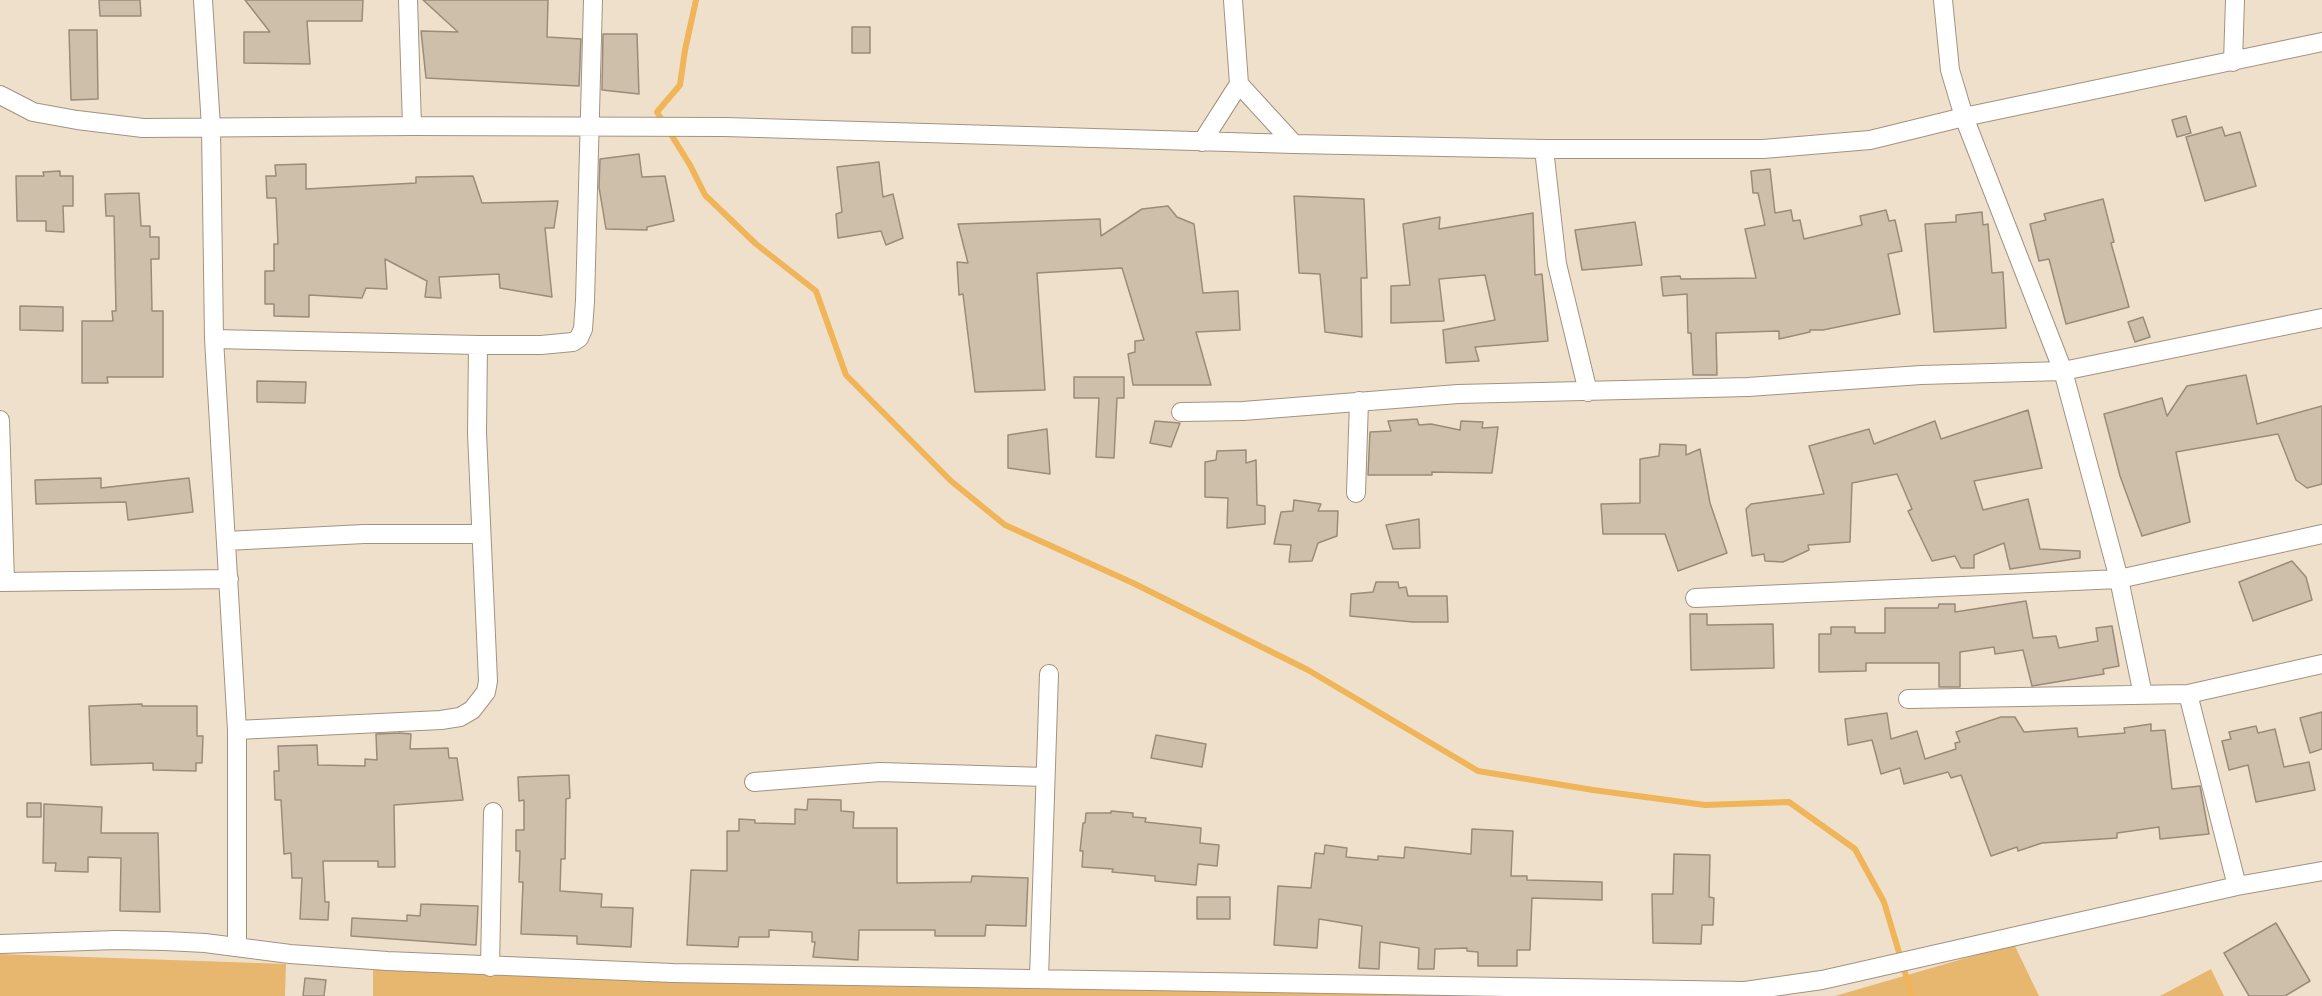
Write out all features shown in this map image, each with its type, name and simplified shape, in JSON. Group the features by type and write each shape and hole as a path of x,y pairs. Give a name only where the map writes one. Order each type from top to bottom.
{"street":[{"path":"203,0 211,127 214,339 237,730 237,947"},
{"path":"408,0 412,126"},
{"path":"214,339 541,345 573,342 579,338 583,329 585,301 593,0"},
{"path":"1202,142 1239,84 1233,0"},
{"path":"1942,0 1950,70 1964,117 2063,371 2119,579 2143,695"},
{"path":"2233,62 2235,0"},
{"path":"0,95 33,112 143,128 412,126 685,128 1544,149 1763,149 1870,140 1964,117 2322,42"},
{"path":"1239,84 1294,144"},
{"path":"1544,149 1557,264 1588,392"},
{"path":"1180,412 1244,411 1458,394 1748,387 1921,375 2063,371 2322,318"},
{"path":"237,730 441,720 460,717 472,710 486,692 488,681 477,433 478,345"},
{"path":"1356,493 1359,401"},
{"path":"0,420 2,582 229,579"},
{"path":"226,541 363,534 481,534"},
{"path":"1695,598 2119,579 2322,534"},
{"path":"1908,699 2188,694 2322,664"},
{"path":"1039,978 1049,674"},
{"path":"2188,694 2237,886"},
{"path":"754,782 880,772 1045,777"},
{"path":"490,966 493,812"},
{"path":"0,944 116,940 205,943 290,954 490,966 673,973 1745,991 1822,980 1880,968 1917,957 2237,886 2320,876"}],"shaded area":[{"path":"2014,944 2039,996 1835,996"},
{"path":"0,954 286,964 285,996 0,996"},
{"path":"373,967 909,987 1324,990 1542,996 373,996"},
{"path":"2211,969 2224,996 2160,996"}],"building":[{"path":"99,0 140,0 141,16 100,16"},
{"path":"245,0 363,0 362,21 307,21 310,64 244,63 244,32 270,32"},
{"path":"423,0 548,0 547,37 581,39 579,86 426,78 421,31 458,32"},
{"path":"852,27 870,27 870,53 852,53"},
{"path":"69,30 97,30 98,99 71,100"},
{"path":"603,34 637,34 639,94 602,90"},
{"path":"2186,116 2191,133 2177,137 2172,120"},
{"path":"2222,127 2225,136 2240,132 2256,186 2205,201 2186,137"},
{"path":"639,154 642,177 665,176 674,221 647,227 647,230 606,229 599,187 600,159"},
{"path":"879,162 883,197 893,194 903,238 886,245 881,231 838,238 836,214 842,212 837,167"},
{"path":"306,164 306,189 416,183 416,177 473,176 482,203 558,201 554,228 545,228 552,297 500,288 499,274 439,277 441,298 425,297 427,281 385,259 387,289 366,288 362,298 309,295 309,317 274,316 274,304 265,304 265,271 274,271 274,244 278,244 276,198 267,198 266,176 276,176 275,165"},
{"path":"1770,169 1775,213 1791,210 1793,221 1800,220 1804,239 1862,225 1860,216 1886,210 1889,221 1895,220 1902,251 1888,254 1900,314 1823,330 1810,330 1810,332 1779,339 1779,331 1716,333 1717,375 1693,375 1691,333 1688,333 1687,294 1663,296 1661,277 1756,278 1745,229 1765,225 1758,193 1753,193 1751,171"},
{"path":"60,171 60,176 73,176 73,206 63,206 64,232 46,231 46,221 17,221 16,176 44,176 43,172"},
{"path":"139,193 141,226 150,226 150,237 159,237 159,259 151,259 152,311 163,311 163,377 107,377 108,383 82,383 82,321 113,321 112,311 116,311 114,216 106,216 105,194"},
{"path":"1294,196 1364,199 1367,278 1361,278 1362,337 1325,332 1320,274 1299,273"},
{"path":"2103,199 2114,242 2111,243 2129,307 2066,324 2049,259 2039,261 2030,224 2046,220 2044,214"},
{"path":"1168,206 1177,217 1194,224 1203,293 1238,291 1240,330 1196,332 1211,385 1133,385 1128,354 1135,352 1135,341 1144,340 1122,268 1037,273 1045,390 975,392 963,294 959,295 957,262 968,263 958,224 1100,219 1101,236 1142,209"},
{"path":"1982,212 1983,225 1988,224 1992,273 2003,272 2006,328 1934,332 1925,224 1956,222 1956,215"},
{"path":"1533,213 1535,275 1542,274 1548,341 1475,347 1479,361 1446,363 1443,330 1495,320 1485,275 1439,279 1444,321 1391,323 1391,286 1410,285 1403,224 1440,217 1439,229"},
{"path":"1635,222 1642,265 1582,270 1575,230"},
{"path":"20,306 63,307 63,331 20,330"},
{"path":"2143,317 2150,337 2135,342 2128,322"},
{"path":"2246,375 2257,424 2322,406 2322,484 2307,488 2296,480 2278,434 2176,452 2190,522 2142,536 2120,476 2104,414 2162,398 2167,416 2187,386"},
{"path":"1074,377 1124,377 1124,398 1117,398 1114,458 1096,457 1099,398 1074,398"},
{"path":"257,381 306,382 305,403 257,402"},
{"path":"2028,410 2042,468 1974,481 1983,510 2028,499 2040,549 2080,551 2080,558 2010,569 2004,543 1974,555 1974,568 1961,568 1955,556 1932,561 1908,511 1912,509 1897,474 1852,483 1850,542 1808,545 1809,550 1783,562 1765,561 1764,554 1752,556 1746,509 1751,504 1824,494 1809,446 1869,429 1874,444 1935,421 1941,439"},
{"path":"1417,419 1419,425 1431,424 1460,430 1461,421 1483,422 1482,428 1498,427 1492,473 1432,472 1432,475 1368,475 1370,432 1391,431 1388,421"},
{"path":"1155,421 1180,423 1171,447 1150,443"},
{"path":"1047,429 1050,474 1008,468 1008,435"},
{"path":"1660,444 1686,445 1686,455 1700,449 1710,503 1727,553 1678,571 1665,534 1603,534 1601,504 1640,503 1640,459 1659,456"},
{"path":"1246,450 1246,463 1256,460 1257,505 1265,506 1265,524 1227,528 1228,498 1205,497 1205,462 1216,460 1217,451"},
{"path":"101,478 101,488 189,478 193,512 128,520 126,502 36,504 35,480"},
{"path":"1294,500 1321,504 1318,511 1338,511 1337,536 1318,543 1312,561 1289,562 1291,545 1274,544 1281,512 1293,511"},
{"path":"1419,519 1420,548 1393,549 1386,525"},
{"path":"2292,561 2306,577 2312,600 2253,621 2239,582"},
{"path":"1376,582 1398,582 1399,588 1406,587 1408,596 1447,596 1448,622 1413,622 1350,616 1351,594 1373,592"},
{"path":"2026,601 2033,638 2056,636 2059,648 2098,641 2096,628 2112,626 2119,666 2103,669 2104,674 2032,686 2023,650 1995,654 1994,647 1960,652 1960,687 1939,687 1939,663 1866,663 1866,671 1819,672 1819,634 1831,634 1831,627 1855,627 1855,633 1885,633 1885,608 1938,608 1939,604 1955,604 1955,612"},
{"path":"1690,614 1707,614 1707,625 1773,624 1774,668 1691,670"},
{"path":"142,704 142,706 197,706 197,736 203,736 202,763 196,763 196,771 153,770 153,763 91,765 89,706"},
{"path":"2322,712 2322,749 2310,753 2300,718"},
{"path":"1887,713 1891,739 1917,731 1925,759 1956,749 1955,743 1960,742 1956,732 2001,717 2015,717 2024,732 2077,728 2078,737 2125,733 2124,728 2151,724 2151,731 2165,730 2172,789 2200,786 2209,834 2160,839 2159,827 2117,833 2117,838 2042,843 2018,851 2017,847 1991,856 1961,775 1951,778 1948,772 1904,784 1900,768 1881,774 1872,740 1848,745 1845,719"},
{"path":"2256,726 2258,733 2275,729 2284,767 2309,762 2315,790 2256,802 2248,765 2229,770 2222,741 2231,739 2229,732"},
{"path":"376,734 411,734 410,749 448,748 449,758 457,758 463,800 394,805 395,867 378,867 378,861 323,861 325,902 329,902 328,920 300,919 302,878 292,878 291,853 284,854 281,800 275,800 274,771 279,771 278,746 317,745 318,765 365,766 365,759 377,760"},
{"path":"1156,735 1206,744 1202,767 1151,758"},
{"path":"569,775 570,798 566,799 565,859 561,859 560,891 602,894 601,907 633,908 631,947 577,944 577,936 521,934 523,882 519,882 520,851 516,851 516,830 524,830 524,800 519,801 518,777"},
{"path":"808,799 841,800 841,811 854,812 853,828 897,828 897,883 971,882 972,876 1028,878 1026,926 986,925 985,936 935,936 935,930 859,930 858,960 813,957 815,942 812,942 812,932 769,930 769,937 739,937 738,947 687,945 691,870 727,871 727,831 739,831 739,819 755,820 755,823 795,824 795,809 807,810"},
{"path":"27,803 41,803 41,817 27,817"},
{"path":"44,804 102,807 101,833 158,833 160,912 120,911 121,858 88,857 88,872 55,871 56,863 43,863"},
{"path":"1111,811 1133,813 1133,817 1146,818 1145,822 1201,828 1200,843 1219,845 1217,866 1198,864 1196,885 1155,881 1155,876 1112,872 1113,869 1082,867 1083,851 1080,851 1086,813 1111,813"},
{"path":"1472,829 1513,831 1511,876 1527,876 1527,880 1602,882 1602,900 1532,898 1530,950 1517,950 1517,966 1478,966 1478,952 1467,951 1467,948 1435,949 1434,969 1418,969 1419,948 1380,942 1379,969 1359,968 1362,926 1319,919 1317,948 1274,945 1278,886 1311,888 1315,853 1324,854 1325,845 1347,848 1346,857 1378,860 1378,856 1404,858 1405,847 1471,854"},
{"path":"1674,854 1710,855 1709,897 1714,898 1713,925 1702,925 1701,944 1653,943 1652,894 1673,894"},
{"path":"1197,897 1230,897 1230,919 1197,919"},
{"path":"421,904 478,906 476,945 351,936 352,918 407,921 407,915 420,916"},
{"path":"2276,923 2310,981 2285,996 2249,996 2224,953"},
{"path":"305,978 326,980 324,996 303,996"}],"waterway":[{"path":"696,0 680,85 657,112 690,165 705,195 756,244 816,291 846,375 951,481 1005,525 1133,583 1308,670 1478,771 1705,805 1789,802 1855,849 1884,902 1912,996"}]}
